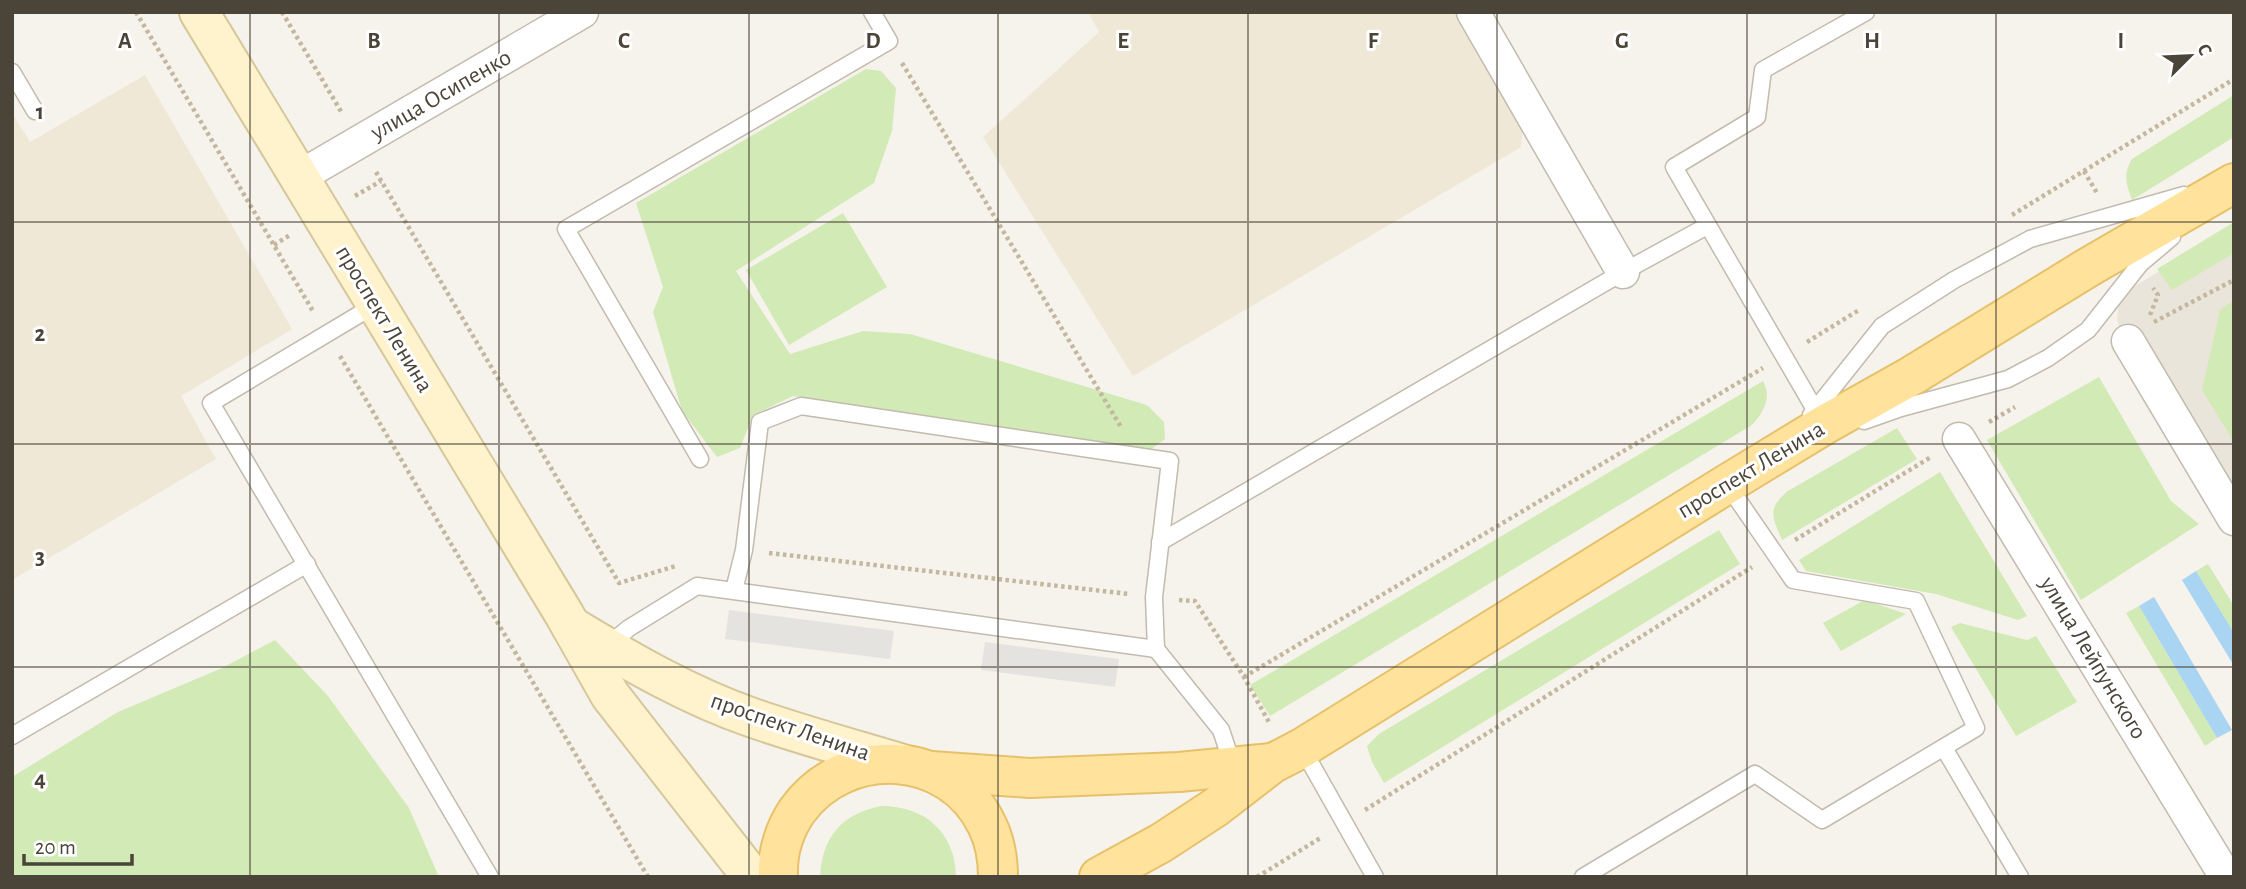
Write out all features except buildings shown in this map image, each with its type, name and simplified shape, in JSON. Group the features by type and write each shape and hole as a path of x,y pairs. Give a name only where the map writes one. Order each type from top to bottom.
{"main road":[{"name":"проспект Ленина","path":"200,12 610,695 752,877"},
{"name":"проспект Ленина","path":"1099,877 1161,844 1287,756 1783,450 1820,417 1913,375 2087,268 2234,183"},
{"name":"проспект Ленина","path":"569,625 670,682 752,718 916,767 1030,778 1234,768 1287,756"},
{"path":"778,877 781,846 790,821 806,800 826,782 850,770 876,763 916,767 952,783 972,802 987,824 996,849 999,877"}],"street":[{"name":"улица Осипенко","path":"299,177 582,12"},
{"path":"1473,12 1623,272"},
{"path":"2127,341 2234,519"},
{"name":"улица Лейпунского","path":"1959,439 2227,877"}],"lane":[{"path":"700,459 566,229 889,41 873,12"},
{"path":"1867,12 1763,70 1757,117 1674,167 1820,417 1882,326 1954,280 2030,239 2234,183"},
{"path":"12,72 35,111"},
{"path":"1783,450 1901,408 2008,379 2048,358 2088,330 2140,264 2234,183"},
{"path":"1160,542 1623,272 1707,226"},
{"path":"375,305 211,403 490,877"},
{"path":"734,590 744,550 760,422 801,406 1170,461 1154,597 1156,649 1221,730 1234,768"},
{"path":"1583,877 1755,774 1822,820 1976,728 1916,601 1793,579 1727,484"},
{"path":"12,736 307,564"},
{"path":"607,647 629,628 697,586 1156,649"},
{"path":"1944,748 2020,877"},
{"path":"1287,756 1345,823 1375,877"}],"path":[{"path":"136,12 648,877"},
{"path":"282,12 619,583 681,564"},
{"path":"889,41 1139,456"},
{"path":"2002,222 2234,79"},
{"path":"2127,341 2146,326 2234,280"},
{"path":"744,550 1195,601 1244,677 1860,309"},
{"path":"1257,877 1774,553 2020,404"}],"shaded area":[{"path":"1088,12 1457,12 1523,126 1521,147 1133,376 983,137 1099,32"},
{"path":"145,75 292,329 181,396 216,459 12,580 12,113 30,142"},
{"path":"2234,227 2234,516 2122,336 2117,319 2119,303 2133,287"},
{"path":"729,610 894,631 890,659 725,639"},
{"path":"985,642 1119,659 1115,687 981,670"}],"green space":[{"path":"866,69 881,71 896,88 892,131 874,183 736,271 790,354 863,331 910,334 1147,405 1164,422 1165,439 1150,450 793,396 753,415 740,448 717,457 682,411 653,312 663,287 636,203"},
{"path":"2234,95 2234,137 2132,200 2126,179 2132,159"},
{"path":"843,213 887,287 789,345 746,270"},
{"path":"2234,222 2234,253 2172,290 2157,269"},
{"path":"2234,300 2234,442 2202,390 2220,310"},
{"path":"2099,377 2171,501 2199,524 2081,600 1987,440"},
{"path":"1763,381 1767,399 1752,425 1270,716 1250,685"},
{"path":"1897,428 1917,459 1782,540 1773,513 1781,497"},
{"path":"1940,472 2027,616 2018,620 1936,594 1806,571 1799,560"},
{"path":"1719,530 1740,564 1384,783 1372,762 1367,746 1379,734"},
{"path":"2208,564 2234,606 2234,633 2196,571"},
{"path":"1865,600 1906,614 1841,651 1823,623"},
{"path":"2139,606 2217,738 2205,746 2126,613"},
{"path":"1960,623 2027,640 2036,636 2077,702 2016,736 1951,627"},
{"path":"275,640 328,696 409,808 439,877 12,877 12,777 118,712 222,668"},
{"path":"881,806 911,811 935,825 950,847 956,877 820,877 825,850 837,829 855,815"}],"water":[{"path":"2196,571 2234,633 2234,666 2182,580"},
{"path":"2154,597 2232,730 2217,738 2139,606"}]}
